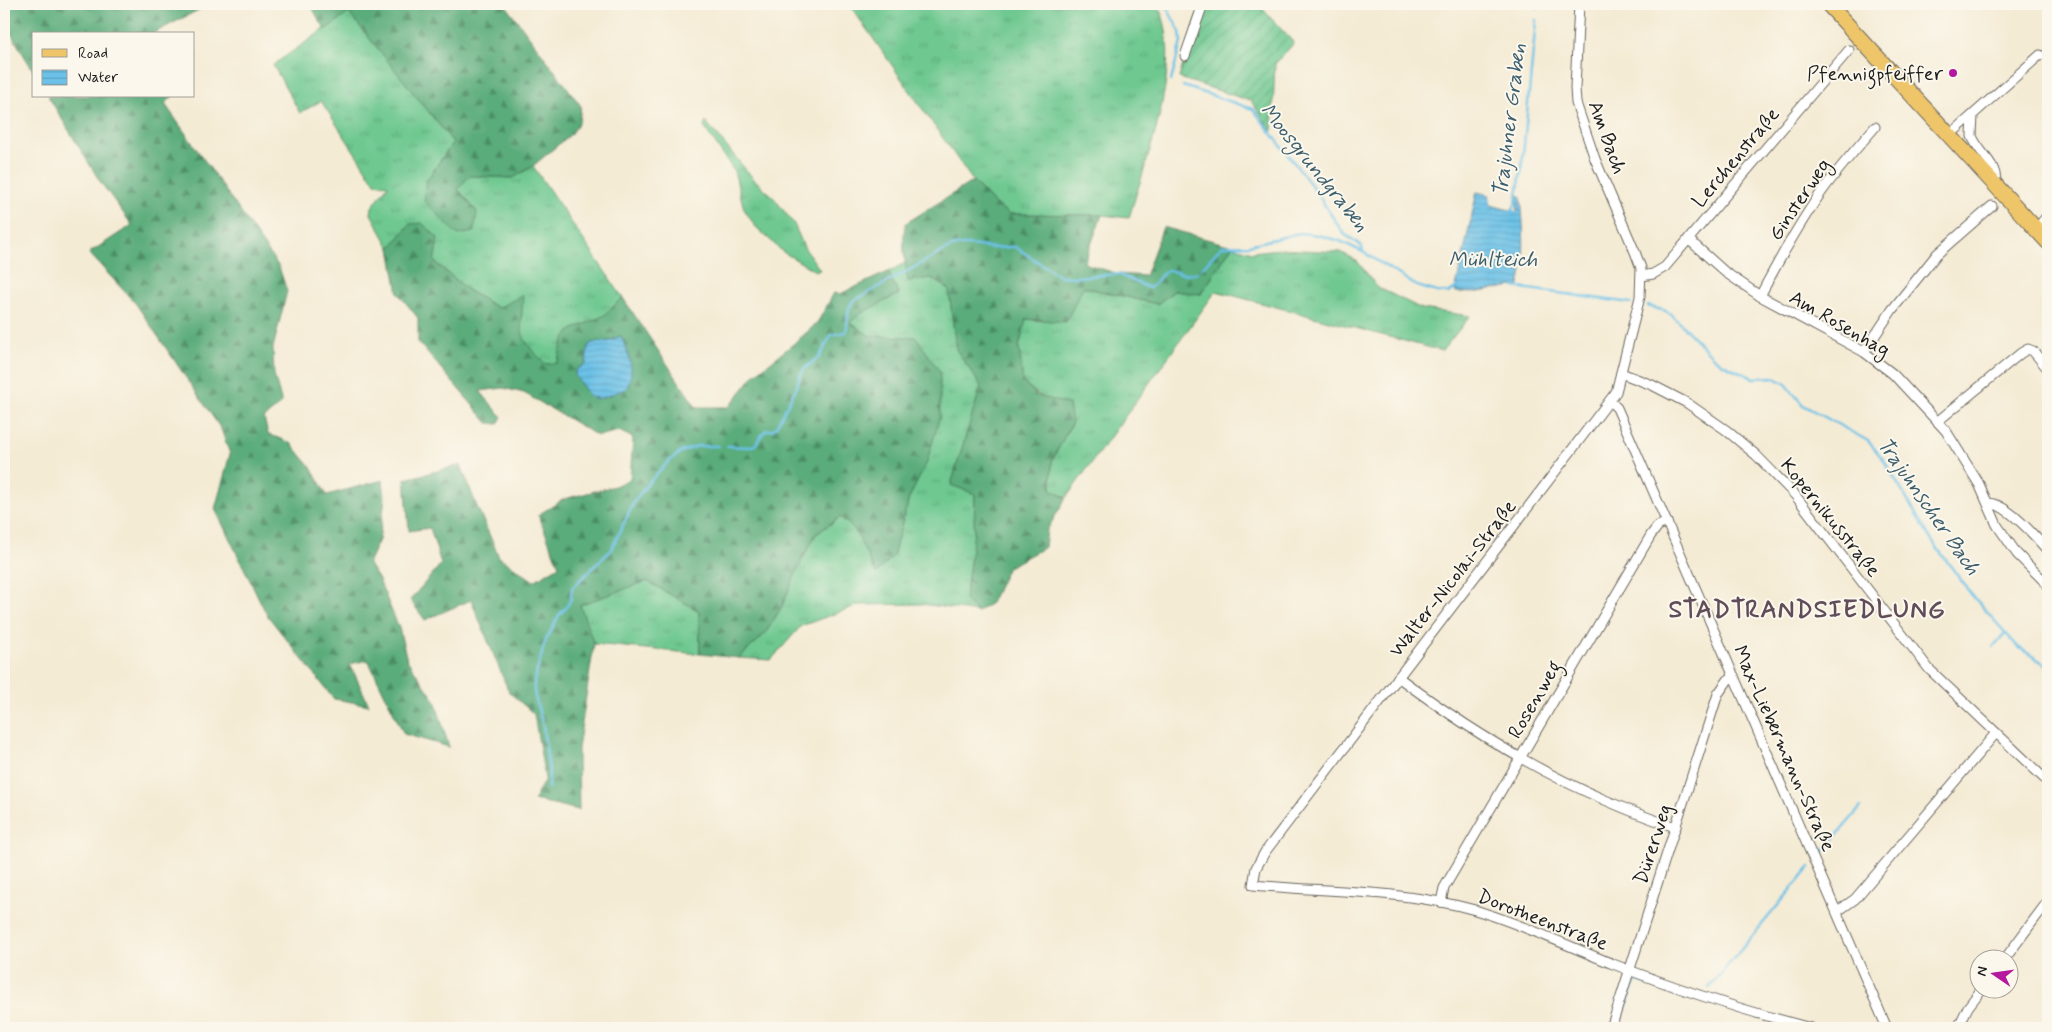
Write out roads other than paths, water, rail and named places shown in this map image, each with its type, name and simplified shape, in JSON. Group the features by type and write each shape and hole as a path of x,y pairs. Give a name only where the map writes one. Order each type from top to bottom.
{"main road":[{"path":"1828,4 2048,242"}],"street":[{"path":"1186,56 1203,4"},
{"name":"Am Bach","path":"1579,4 1576,103 1595,159 1637,256 1642,276"},
{"name":"Lerchenstraße","path":"1642,276 1653,274 1665,266 1849,50"},
{"path":"1950,135 2040,55"},
{"path":"1973,115 1972,136 1994,166 1996,185"},
{"name":"Ginsterweg","path":"1760,296 1787,247 1822,191 1875,127"},
{"path":"1864,352 1892,310 1937,254 1992,206"},
{"path":"2036,229 2048,216"},
{"name":"Am Rosenhag","path":"1688,239 1725,272 1760,296 1864,352 1893,374 1938,421 1967,463 1997,525 2018,554 2048,585"},
{"name":"Walter-Nicolai-Straße","path":"1253,885 1256,868 1265,852 1616,392 1640,297 1642,276"},
{"path":"1938,421 2020,352 2028,349 2033,351 2048,369"},
{"name":"Kopernikusstraße","path":"1621,373 1660,389 1687,403 1726,430 1756,455 1801,502 1917,655 1943,683 2048,782"},
{"name":"Max-Liebermann-Straße","path":"1610,401 1617,408 1888,1028"},
{"path":"1988,504 1994,503 2009,513 2048,551"},
{"name":"Rosenweg","path":"1441,902 1444,888 1651,535 1658,526 1667,522"},
{"name":"Dürerweg","path":"1611,1028 1718,694 1728,680 1734,676"},
{"path":"1398,677 1464,724 1520,758 1575,787 1676,828"},
{"path":"1838,911 1855,899 1996,733"},
{"name":"Dorotheenstraße","path":"1253,885 1413,897 1441,902 1495,917 1731,1007 1811,1028"},
{"path":"2011,950 2048,901"},
{"path":"1958,1028 1964,1014 1974,1000"}],"water":[{"name":"Mühlteich","path":"1477,192 1489,195 1491,205 1517,212 1518,195 1521,196 1523,265 1518,288 1513,286 1473,293 1455,292"},
{"path":"621,336 629,356 631,369 626,389 599,399 590,397 575,375 576,370 586,364 588,347 591,343 610,341"}],"waterway":[{"name":"Moosgrundgraben","path":"1165,4 1180,32 1181,42 1171,81"},
{"name":"Trajuhner Graben","path":"1537,4 1537,9"},
{"name":"Trajuhner Graben","path":"1512,212 1516,202 1522,166 1536,20"},
{"name":"Moosgrundgraben","path":"1183,86 1253,109 1312,186 1344,234 1358,243 1362,247 1363,252"},
{"path":"1202,268 1222,246 1249,245 1300,233 1318,235 1340,241 1363,252 1417,286 1448,293 1457,287"},
{"path":"727,446 748,447 755,445 766,430 772,430 776,427 804,369 820,356 831,335 846,332 849,308 853,301 951,247 963,245 999,248 1015,247 1060,276 1075,277 1118,274 1149,288 1168,270 1185,274 1197,273"},
{"name":"Trajuhnscher Bach","path":"1514,287 1631,303"},
{"name":"Trajuhnscher Bach","path":"1648,306 1666,311 1673,316 1714,358 1723,364 1753,378 1773,377 1779,380 1786,384 1803,405 1868,441 1883,459 1930,538 1971,594 2018,647 2048,666"},
{"path":"548,788 549,770 543,726 534,693 534,682 545,642 559,615 571,599 572,588 611,550 635,500 650,481 668,462 681,452 698,446 719,446"},
{"path":"1993,647 2005,633"},
{"path":"1820,855 1861,807"},
{"path":"1709,988 1810,867"},
{"path":"1618,1028 1636,980 1690,999"}],"place":[{"name":"Pfennigpfeiffer","path":"1953,73"}],"district":[{"name":"STADTRANDSIEDLUNG","path":"1807,608"}]}
